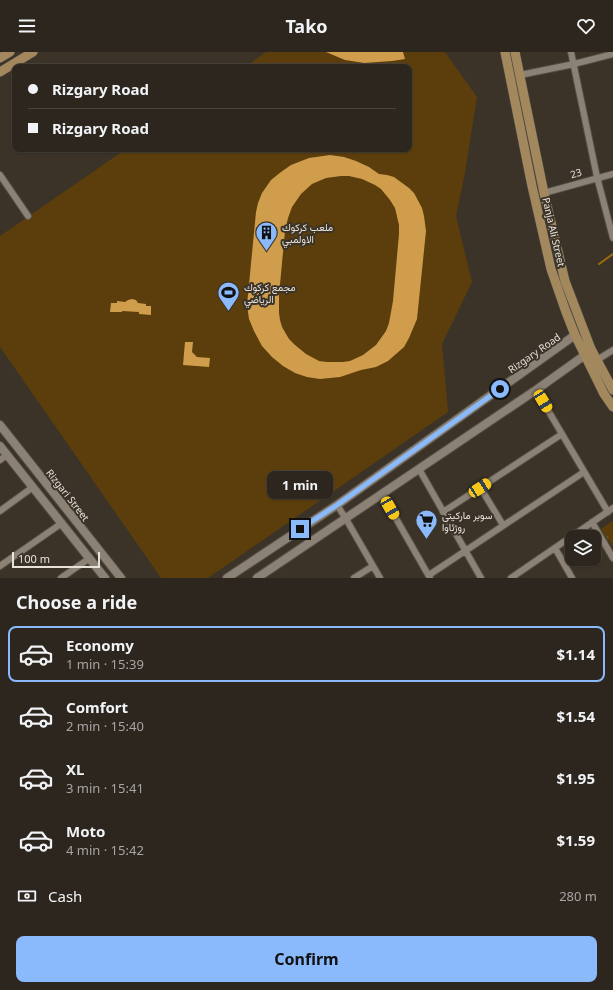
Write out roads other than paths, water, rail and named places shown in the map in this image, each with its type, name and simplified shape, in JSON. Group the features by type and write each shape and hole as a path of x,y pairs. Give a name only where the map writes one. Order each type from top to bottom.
{"main road":[{"path":"0,58 10,52"},
{"path":"13,64 33,52"},
{"name":"Panja Ali Street","path":"505,52 541,224 552,269 566,312 576,335 604,394 613,407"},
{"name":"Panja Ali Street","path":"515,52 544,193 565,281 591,349 613,390"},
{"path":"0,72 12,65"},
{"path":"541,224 551,221"}],"street":[{"path":"571,52 597,178 613,238"},
{"path":"520,75 613,54"},
{"name":"23","path":"544,193 613,174"},
{"path":"0,175 28,216"},
{"name":"Rizgary Road","path":"227,578 337,505 576,335"},
{"path":"597,360 613,350"},
{"path":"257,578 536,390 585,355"},
{"path":"511,578 519,576 555,548 610,510 584,472 536,390"},
{"name":"Rizgari Street","path":"0,425 121,578"},
{"path":"443,512 562,434"},
{"path":"0,446 105,578"},
{"path":"0,460 7,455"},
{"path":"419,469 481,578"},
{"path":"382,494 430,576 465,550 584,472"},
{"path":"0,511 33,487"},
{"path":"480,488 503,525"},
{"path":"337,505 380,578"},
{"path":"592,522 611,549 613,558"},
{"path":"0,566 62,523"},
{"path":"555,548 572,578"},
{"path":"61,578 90,558"},
{"path":"354,578 373,566"}],"waterway":[{"path":"599,264 613,254"}],"place":[{"name":"ملعب كركوك الاولمبي","path":"267,252"},
{"name":"مجمع كركوك الرياضي","path":"228,312"},
{"name":"سوبر ماركيتى روژئاوا","path":"426,540"}]}
